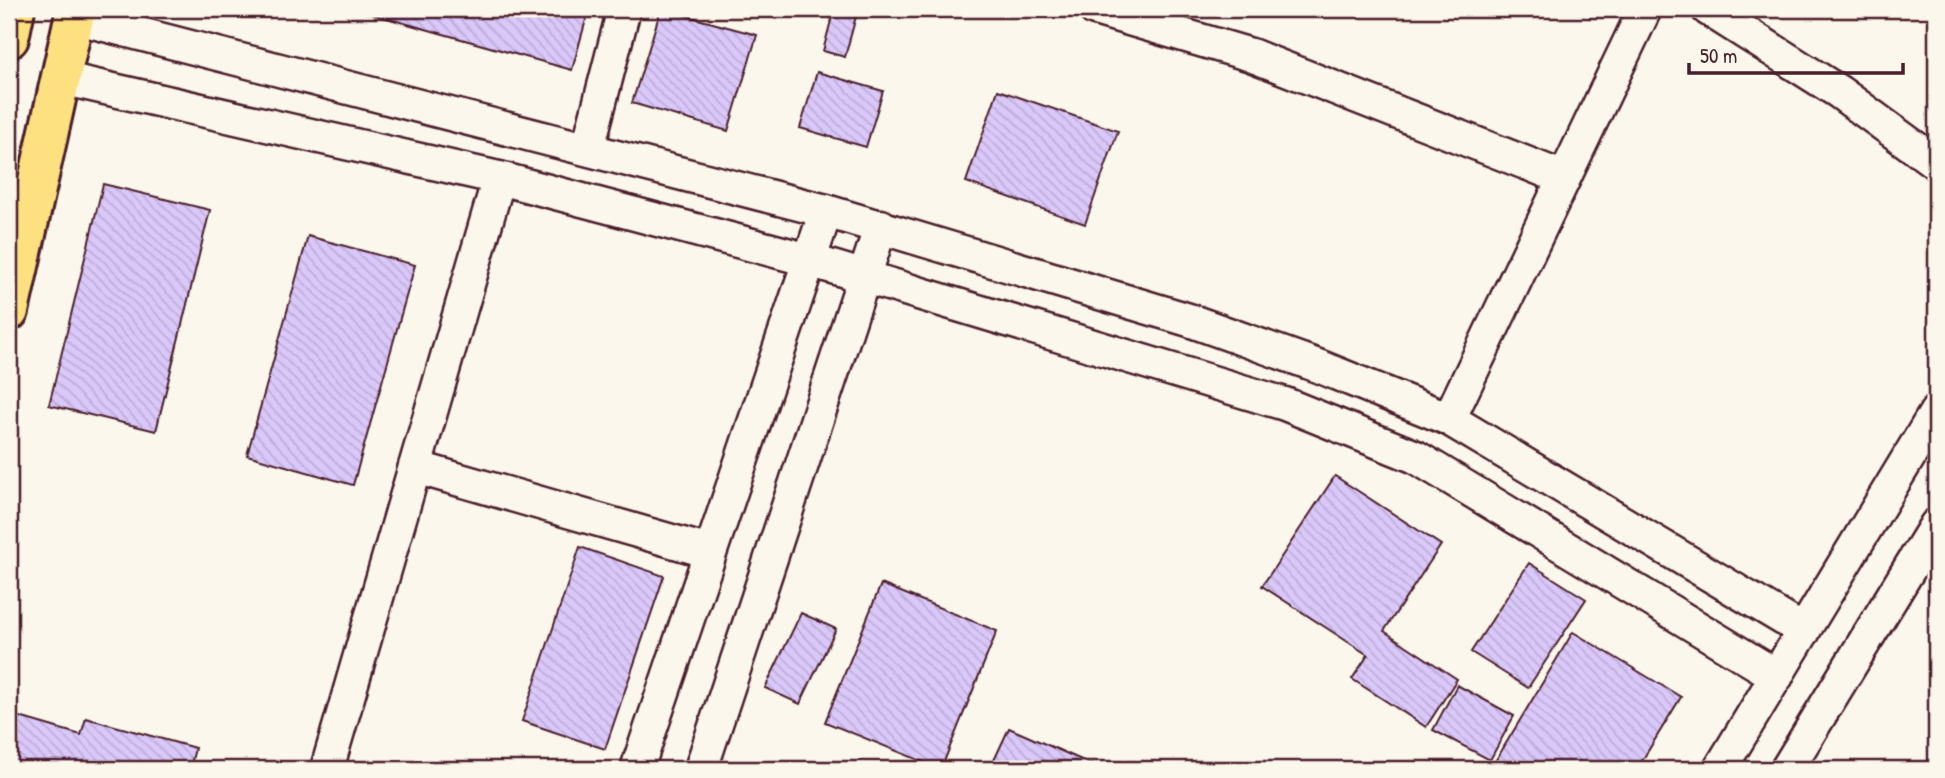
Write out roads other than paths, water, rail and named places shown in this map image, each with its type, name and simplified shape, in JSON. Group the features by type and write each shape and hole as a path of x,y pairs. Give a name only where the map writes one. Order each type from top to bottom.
{"main road":[{"path":"9,38 15,9"},
{"path":"9,312 75,13"}],"street":[{"path":"588,148 624,9"},
{"path":"1095,9 1251,55 1564,178"},
{"path":"1449,419 1645,9"},
{"path":"1709,9 1839,92 1936,163"},
{"path":"75,13 881,226 1189,320 1318,366 1449,419 1804,631"},
{"path":"61,78 499,178 809,260 1285,404 1416,457 1777,676"},
{"path":"327,769 499,178"},
{"path":"636,769 826,211"},
{"path":"701,769 881,226"},
{"path":"1720,769 1936,412"},
{"path":"415,467 710,552"},
{"path":"1787,769 1936,525"}]}
